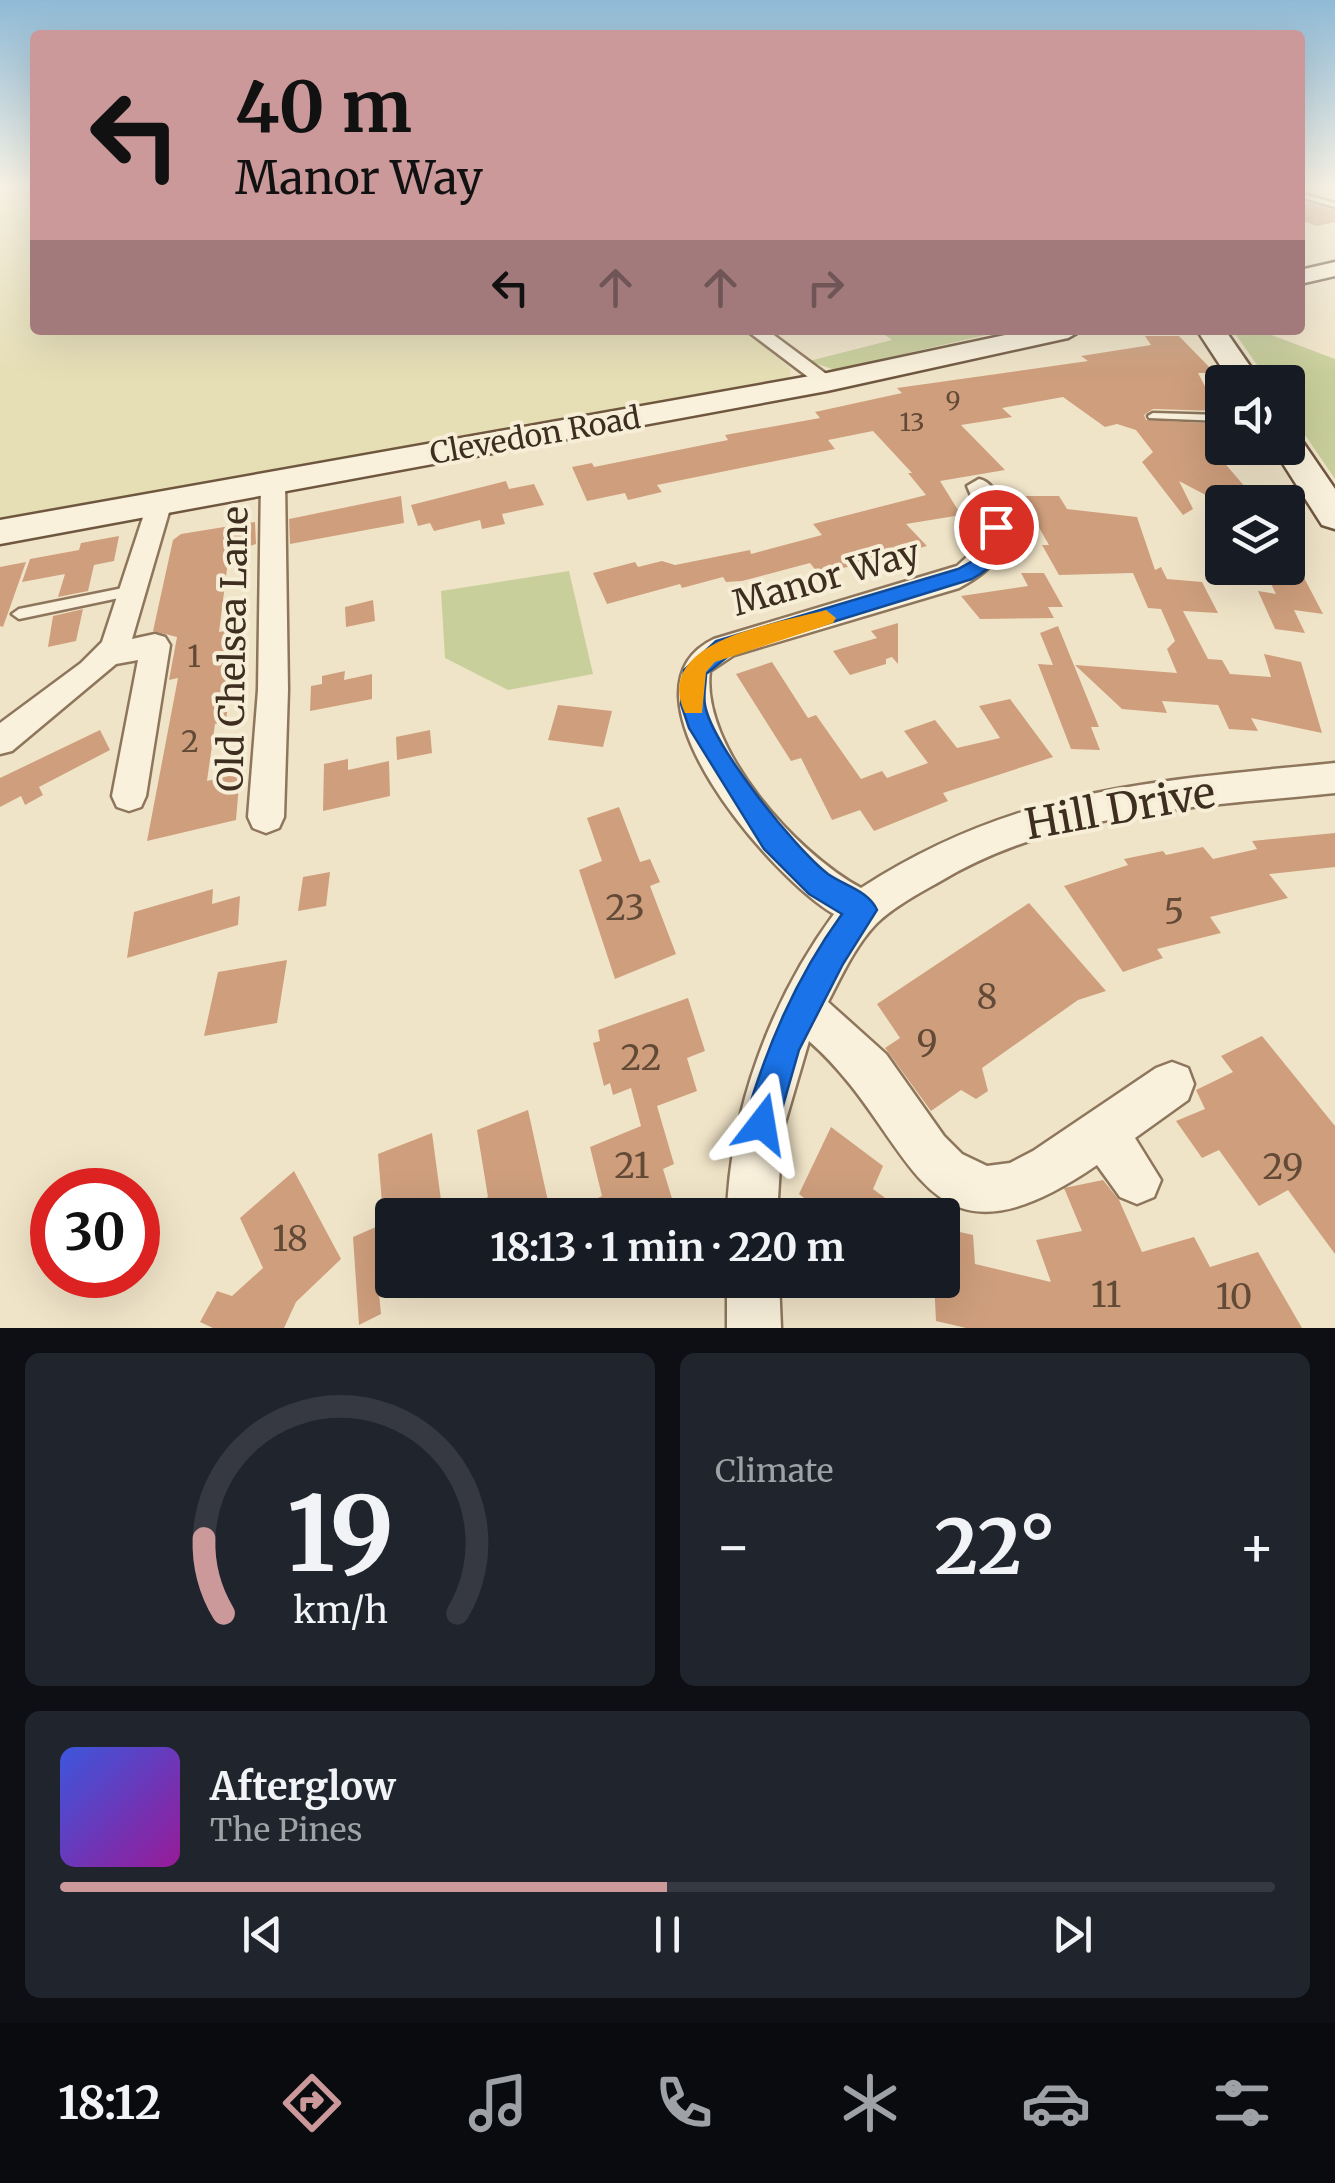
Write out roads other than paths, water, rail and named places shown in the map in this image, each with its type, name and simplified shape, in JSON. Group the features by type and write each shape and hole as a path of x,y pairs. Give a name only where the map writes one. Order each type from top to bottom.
{"main road":[{"path":"1305,275 1335,269"},
{"name":"Clevedon Road","path":"0,532 826,382 1045,335"},
{"path":"1214,335 1235,365"},
{"path":"1301,465 1335,517"}],"street":[{"path":"762,335 826,382"},
{"name":"Old Chelsea Lane","path":"266,817 273,656 274,482"},
{"name":"Manor Way","path":"863,910 819,884 774,840 701,728 692,704 695,670 724,647 949,581 978,568 995,543 990,498"},
{"path":"109,655 160,502"},
{"path":"0,741 109,655 155,646 129,796"},
{"name":"Hill Drive","path":"754,1198 767,1097 783,1046 832,954 863,910 926,868 1024,820 1185,793 1335,778"},
{"path":"803,1008 860,1059 927,1152 970,1186 1009,1188 1172,1084"},
{"path":"1101,1131 1137,1180"},
{"path":"753,1298 754,1328"}],"lane":[{"path":"1153,416 1205,418"},
{"path":"20,614 133,591"}]}
